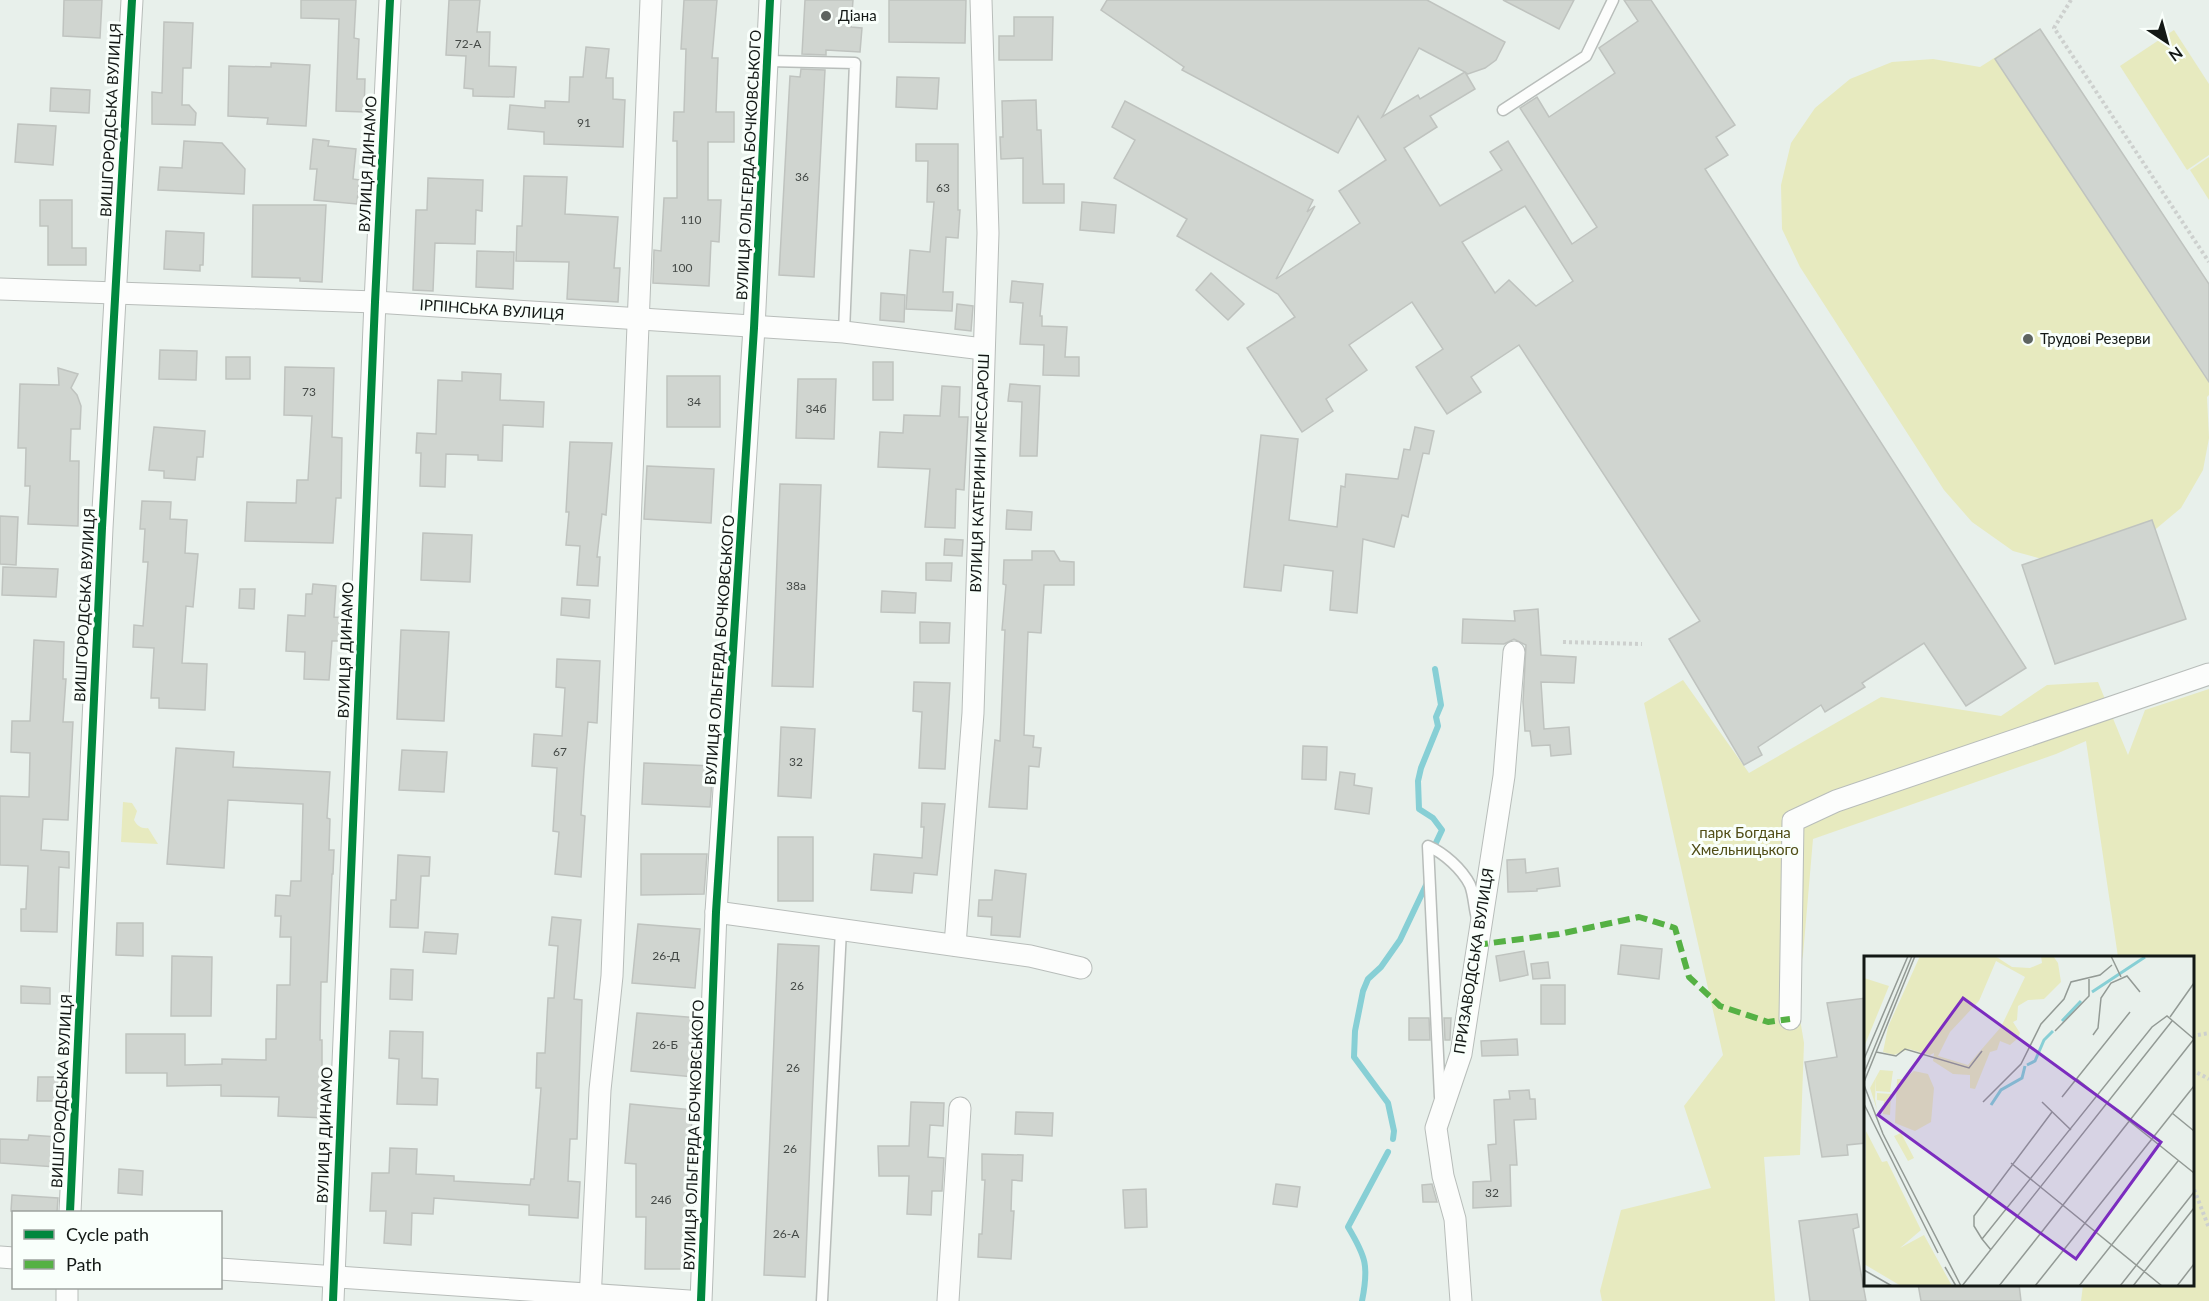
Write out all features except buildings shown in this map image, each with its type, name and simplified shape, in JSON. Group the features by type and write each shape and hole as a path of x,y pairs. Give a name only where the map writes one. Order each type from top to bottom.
{"street":[{"name":"ВИШГОРОДСЬКА ВУЛИЦЯ","path":"70,1211 114,292 132,0"},
{"name":"ВУЛИЦЯ ДИНАМО","path":"333,1301 390,0"},
{"path":"590,1298 600,1090 612,976 651,0"},
{"name":"ВУЛИЦЯ ОЛЬГЕРДА БОЧКОВСЬКОГО","path":"701,1301 716,912 754,328 770,0"},
{"name":"ВУЛИЦЯ КАТЕРИНИ МЕССАРОШ","path":"955,945 973,713 988,233 981,0"},
{"name":"ІРПІНСЬКА ВУЛИЦЯ","path":"0,289 375,302 844,332 983,349"},
{"name":"ПРИЗАВОДСЬКА ВУЛИЦЯ","path":"1461,1301 1455,1219 1443,1176 1436,1128 1461,1054 1479,925 1504,776 1514,652"},
{"path":"1790,1019 1793,822 1836,801 2209,674"},
{"path":"716,912 1030,956 1081,968"},
{"path":"948,1301 960,1108"},
{"path":"222,1269 333,1276 590,1298 689,1301"}],"lane":[{"path":"1503,110 1586,56 1612,0"},
{"path":"768,61 855,63 844,332"},
{"path":"1441,1112 1432,848 1456,867 1470,886 1479,925"},
{"path":"822,1301 841,930"}],"path":[{"path":"2071,0 2054,28 2209,262"},
{"path":"1563,642 1642,644"},
{"path":"2194,1036 2209,1033"},
{"path":"2194,1071 2209,1079"},
{"path":"2194,1187 2209,1228"}],"green space":[{"name":"Трудові Резерви","path":"2040,29 2209,284 2209,395 2207,397 2209,438 2203,470 2181,508 2145,538 2057,563 2013,551 1972,522 1944,490 1800,267 1782,229 1781,185 1791,143 1815,108 1850,79 1892,62 1933,59 1980,67"},
{"path":"2174,30 2209,84 2209,155 2187,170 2120,66"},
{"path":"2209,157 2209,200 2190,170"},
{"name":"парк Богдана Хмельницького","path":"1683,680 1749,773 1881,697 2001,716 2047,685 2098,682 2128,755 2145,710 2209,689 2209,1301 2081,1301 2083,1286 2194,1286 2194,956 2118,956 2086,741 2056,754 1813,839 1803,955 1795,989 1804,1043 1800,1155 1764,1157 1775,1301 1602,1301 1600,1291 1621,1210 1711,1188 1684,1106 1723,1055 1644,703"},
{"path":"123,802 132,803 137,811 135,822 148,828 158,844 121,842"}],"waterway":[{"path":"1433,849 1442,830 1433,818 1419,809 1418,781 1438,726 1436,717 1441,705 1435,669"},
{"path":"1393,1139 1394,1131 1388,1103 1354,1057 1355,1031 1363,991 1368,979 1381,967 1400,940 1428,881"},
{"path":"1362,1301 1365,1279 1364,1262 1359,1246 1348,1227 1388,1152"}],"marked path":[{"path":"1476,945 1559,934 1639,917 1675,928 1689,977 1720,1006 1768,1022 1790,1019"}],"cycle path":[{"path":"70,1211 102,528 132,0"},
{"path":"333,1301 390,0"},
{"path":"701,1301 716,912 754,328 770,0"}],"place":[{"name":"Діана","path":"826,16"},
{"name":"Трудові Резерви","path":"2028,339"}]}
